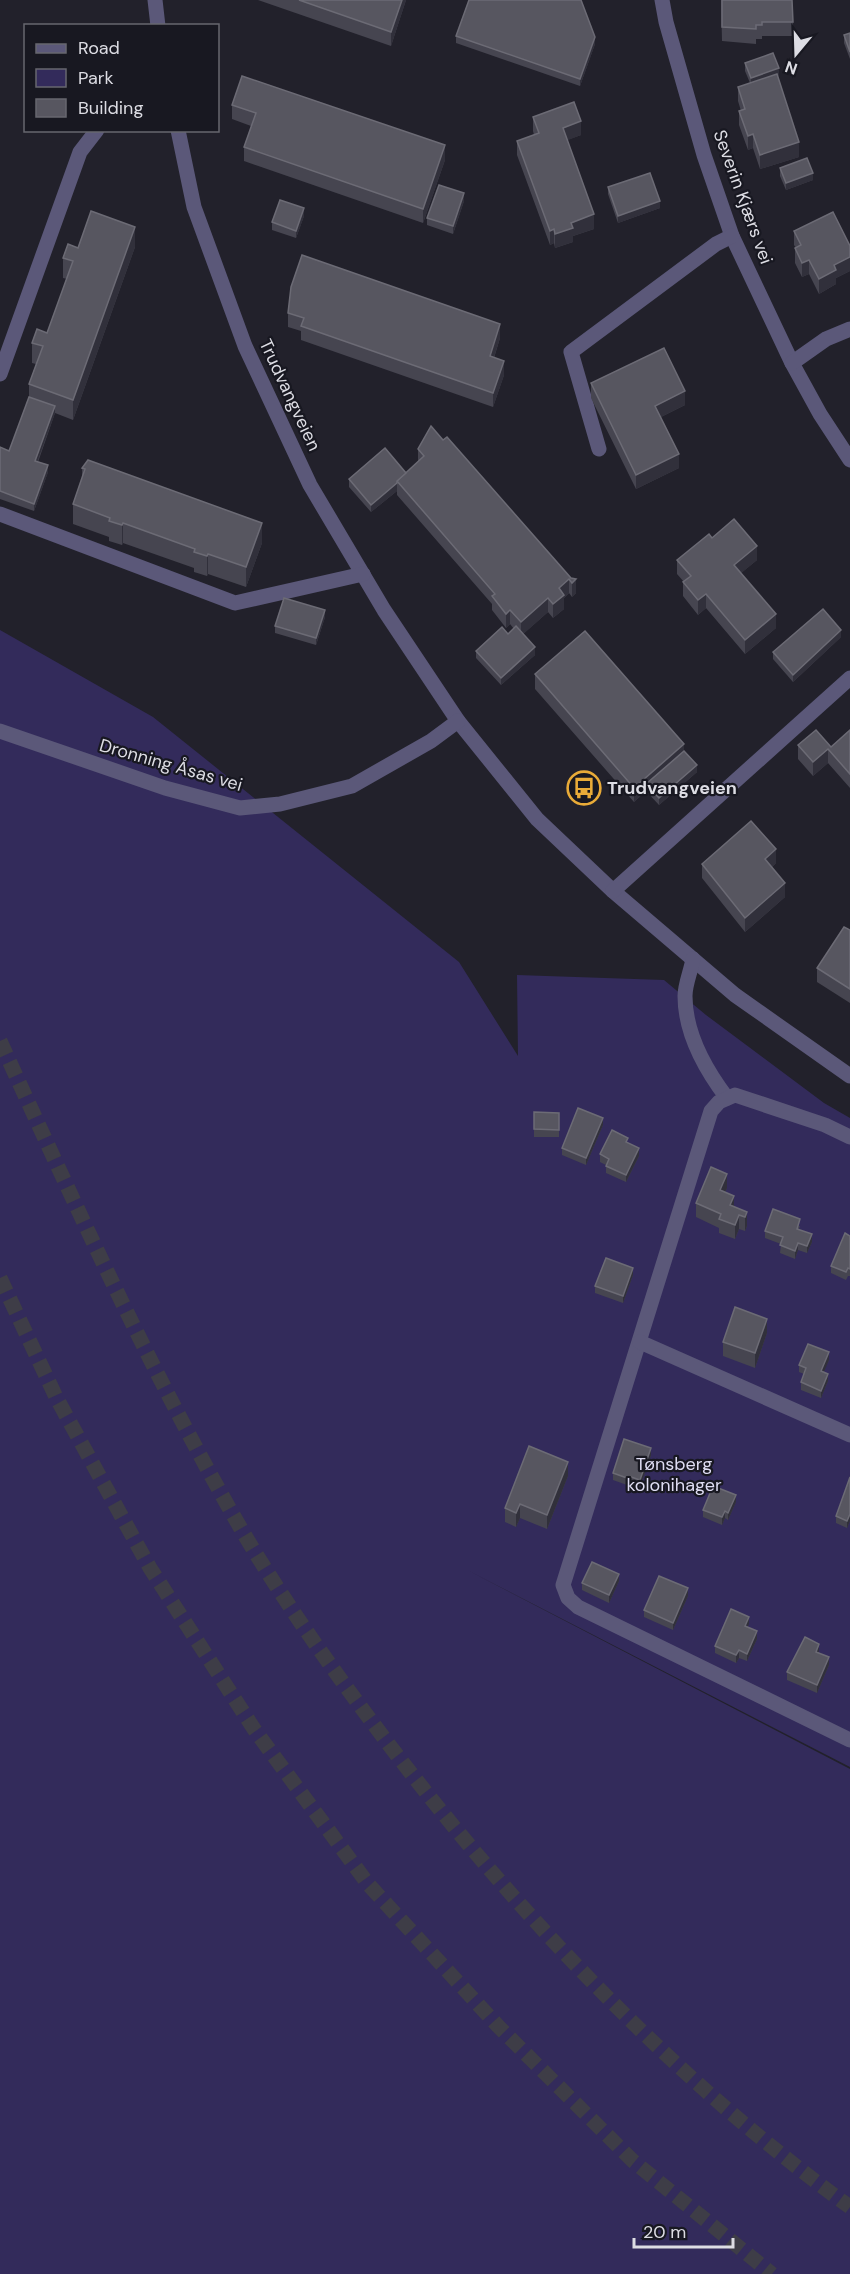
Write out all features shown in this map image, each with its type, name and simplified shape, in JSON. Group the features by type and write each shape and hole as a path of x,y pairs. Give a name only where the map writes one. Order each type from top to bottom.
{"street":[{"path":"155,0 158,24"},
{"name":"Severin Kjærs vei","path":"662,0 666,22 704,155 732,236 792,363 820,414 850,460"},
{"path":"0,374 80,152 95,132"},
{"name":"Trudvangveien","path":"178,132 194,207 245,346 310,485 363,574 458,721 537,819 613,891 778,1027 850,1076"},
{"path":"599,449 571,352 717,244 732,236"},
{"path":"792,363 826,339 850,329"},
{"path":"0,514 235,603 363,574"},
{"path":"613,891 850,678"},
{"name":"Dronning Åsas vei","path":"0,731 165,788 240,808 280,804 352,786 431,741 458,721"},
{"path":"693,959 685,994 689,1023 698,1052 712,1079 727,1098"},
{"path":"850,1137 825,1125 735,1095 719,1102 711,1111 568,1566 564,1585 568,1598 578,1607 850,1740"},
{"path":"640,1342 850,1435"}],"green space":[{"name":"Tønsberg kolonihager","path":"0,630 153,717 459,962 518,1056 517,975 664,980 706,1015 824,1103 850,1118 850,1767 467,1570 850,1769 850,2274 0,2274"}],"building":[{"path":"299,0 402,0 391,32"},
{"path":"469,0 581,0 595,37 580,79 456,36"},
{"path":"722,0 792,0 793,22 762,22 762,25 756,25 756,29 722,27"},
{"path":"850,33 850,52 844,35"},
{"path":"773,53 779,68 751,78 745,63"},
{"path":"777,74 799,142 760,155 753,134 748,136 739,111 745,109 738,87"},
{"path":"242,76 445,145 423,209 244,147 256,113 232,105"},
{"path":"574,102 581,121 563,128 594,214 571,223 573,228 555,234 554,229 550,231 517,141 539,133 533,117"},
{"path":"807,158 813,173 786,183 780,168"},
{"path":"650,173 660,201 618,216 608,187"},
{"path":"439,185 464,193 453,226 427,218"},
{"path":"280,200 304,208 296,231 272,222"},
{"path":"91,211 135,227 73,400 29,384 43,346 32,343 37,329 47,333 73,261 63,258 68,244 78,248"},
{"path":"833,212 850,246 850,257 834,265 836,270 819,279 809,260 802,263 795,248 801,245 794,231"},
{"path":"302,255 500,324 490,356 504,361 493,393 301,326 304,318 288,313 291,287"},
{"path":"664,348 685,391 655,406 679,454 636,475 591,383"},
{"path":"29,397 55,406 35,461 48,465 34,504 0,491 0,447 9,451"},
{"path":"431,426 443,440 447,437 571,578 576,579 572,583 569,579 559,588 564,595 553,604 548,598 521,622 510,610 506,614 492,596 495,594 397,481 424,456 418,449"},
{"path":"385,448 406,473 371,505 349,479"},
{"path":"88,460 262,523 246,567 208,554 207,556 194,552 195,549 123,523 122,525 109,521 110,518 73,504 85,469 82,468"},
{"path":"734,519 757,546 734,565 776,614 745,640 706,594 698,600 683,582 691,576 677,560 709,534 712,538"},
{"path":"284,598 325,610 316,638 275,626"},
{"path":"823,609 841,630 793,675 773,652"},
{"path":"516,626 535,647 501,678 476,651 502,627 508,634"},
{"path":"585,631 684,744 634,788 535,674"},
{"path":"816,730 831,747 850,730 850,774 828,749 813,762 798,745"},
{"path":"684,751 697,765 659,798 646,784"},
{"path":"751,821 776,849 765,859 785,883 745,918 702,864"},
{"path":"844,927 850,930 850,989 817,968"},
{"path":"578,1108 603,1118 586,1158 562,1148"},
{"path":"534,1112 559,1113 559,1130 534,1129"},
{"path":"612,1130 628,1138 626,1142 639,1148 626,1175 606,1166 609,1159 600,1154"},
{"path":"711,1167 727,1174 720,1190 734,1196 730,1205 747,1212 745,1217 739,1215 735,1225 719,1219 721,1214 696,1203"},
{"path":"773,1209 800,1219 797,1229 812,1234 807,1246 798,1243 795,1251 780,1245 783,1237 765,1231"},
{"path":"845,1233 850,1236 850,1269 848,1268 846,1272 831,1266"},
{"path":"606,1258 633,1268 623,1296 595,1286"},
{"path":"735,1307 767,1319 755,1353 723,1342"},
{"path":"808,1344 829,1352 821,1371 828,1374 821,1391 801,1382 806,1368 799,1365"},
{"path":"624,1439 651,1448 640,1480 613,1473"},
{"path":"529,1446 568,1462 547,1515 520,1504 516,1513 505,1508"},
{"path":"850,1477 850,1514 847,1521 836,1516"},
{"path":"713,1486 736,1495 728,1513 725,1511 722,1517 703,1510"},
{"path":"592,1562 619,1574 609,1595 582,1583"},
{"path":"659,1576 688,1588 673,1623 644,1610"},
{"path":"731,1609 749,1617 745,1626 757,1631 747,1654 739,1650 736,1655 715,1646"},
{"path":"805,1637 819,1644 816,1652 829,1657 817,1685 787,1672"}],"tunnel":[{"path":"0,1041 116,1290 210,1474 278,1589 351,1694 440,1810 493,1873 604,1993 662,2051 722,2105 785,2158 850,2207"},
{"path":"0,1278 56,1397 150,1568 254,1729 368,1884 497,2025 633,2161 772,2274"}],"place":[{"name":"Trudvangveien","path":"584,788"}]}
